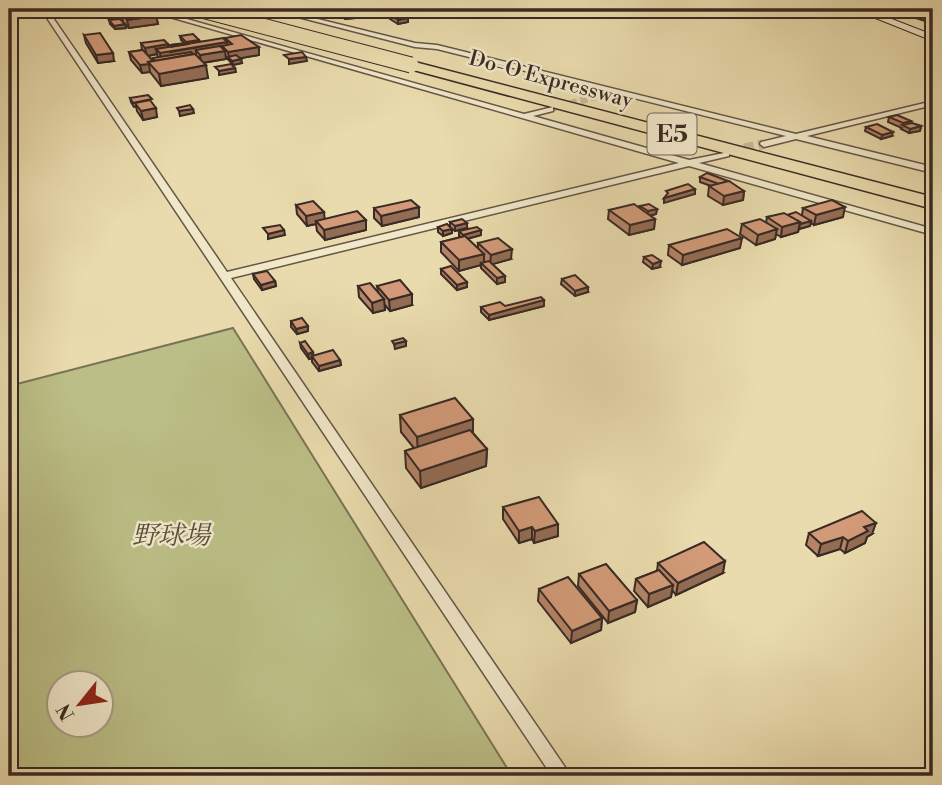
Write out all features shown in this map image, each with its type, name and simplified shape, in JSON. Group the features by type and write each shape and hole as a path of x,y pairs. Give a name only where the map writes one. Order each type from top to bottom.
{"highway":[{"name":"Do-O Expressway","path":"200,9 417,57 933,203"},
{"name":"Do-O Expressway","path":"226,9 933,191"}],"main road":[{"path":"858,9 933,38"}],"street":[{"path":"44,9 562,776"},
{"path":"145,9 933,232"},
{"path":"177,18 200,9"},
{"path":"270,9 417,57"},
{"path":"365,71 417,57 437,47 933,170"},
{"path":"595,97 615,91"},
{"path":"764,144 933,103"},
{"path":"524,117 550,109"},
{"path":"225,276 726,153"}],"green space":[{"name":"野球場","path":"233,328 512,776 9,776 9,386"}],"building":[{"path":"150,9 156,16 127,20 122,14"},
{"path":"933,9 933,16 918,10"},
{"path":"348,10 355,14 344,16 338,11"},
{"path":"400,14 408,18 398,20 390,15"},
{"path":"120,19 125,24 114,26 109,20"},
{"path":"100,33 113,53 96,55 84,35"},
{"path":"193,34 199,40 186,42 180,36"},
{"path":"241,35 259,47 228,52 222,46 232,44 225,38"},
{"path":"223,38 227,42 160,53 156,49"},
{"path":"164,40 168,44 145,48 141,43"},
{"path":"220,46 225,51 200,55 196,50"},
{"path":"143,50 153,61 140,65 129,52"},
{"path":"191,52 193,54 155,61 153,58"},
{"path":"302,52 306,57 289,59 284,55"},
{"path":"195,54 206,65 159,74 148,62"},
{"path":"236,55 241,59 232,61 228,57"},
{"path":"231,64 235,68 219,71 215,67"},
{"path":"148,95 152,99 133,103 130,98"},
{"path":"150,100 156,108 141,111 135,103"},
{"path":"190,105 193,109 179,111 177,108"},
{"path":"897,115 911,121 903,123 889,117"},
{"path":"912,123 921,126 910,129 902,125"},
{"path":"877,124 893,132 882,135 866,127"},
{"path":"707,173 728,181 719,184 700,177"},
{"path":"729,181 744,191 724,196 709,186"},
{"path":"688,184 695,189 664,198 668,193 666,191"},
{"path":"411,200 419,207 381,216 374,208"},
{"path":"832,200 845,207 816,215 803,208"},
{"path":"313,201 324,212 306,216 296,205"},
{"path":"634,204 655,219 630,225 609,210"},
{"path":"649,204 657,209 648,211 640,206"},
{"path":"357,211 366,220 324,230 316,221"},
{"path":"796,212 811,221 800,224 787,215"},
{"path":"784,213 800,222 782,227 767,217"},
{"path":"462,219 467,223 455,226 450,222"},
{"path":"760,219 777,229 758,235 742,224"},
{"path":"447,224 452,229 443,231 438,227"},
{"path":"280,225 284,230 268,234 263,228"},
{"path":"477,227 481,230 463,235 459,231"},
{"path":"727,229 742,238 683,255 669,245"},
{"path":"465,236 484,254 459,260 441,242"},
{"path":"498,238 512,249 491,255 478,243"},
{"path":"652,255 661,261 653,264 644,257"},
{"path":"489,261 505,276 497,278 481,263"},
{"path":"451,266 467,282 457,285 441,269"},
{"path":"267,271 275,281 261,285 253,274"},
{"path":"575,275 588,287 575,291 562,279"},
{"path":"400,280 412,294 389,300 377,286"},
{"path":"370,283 384,299 372,303 358,286"},
{"path":"541,297 544,300 489,315 481,307 500,302 505,306"},
{"path":"302,318 308,326 296,329 291,321"},
{"path":"403,338 406,341 394,344 392,341"},
{"path":"305,341 313,352 308,354 300,343"},
{"path":"333,350 340,360 319,366 312,356"},
{"path":"455,398 473,419 417,437 400,415"},
{"path":"470,430 487,449 420,471 405,451"},
{"path":"539,497 558,524 535,531 532,527 519,531 503,507"},
{"path":"862,511 876,523 864,527 868,531 848,541 843,537 821,544 809,533"},
{"path":"704,542 725,561 678,583 658,563"},
{"path":"606,564 637,600 609,611 579,574"},
{"path":"659,570 673,585 649,594 636,579"},
{"path":"568,577 602,618 572,631 539,589"}],"tunnel":[{"path":"550,109 595,97"},
{"path":"730,152 764,144"}]}
